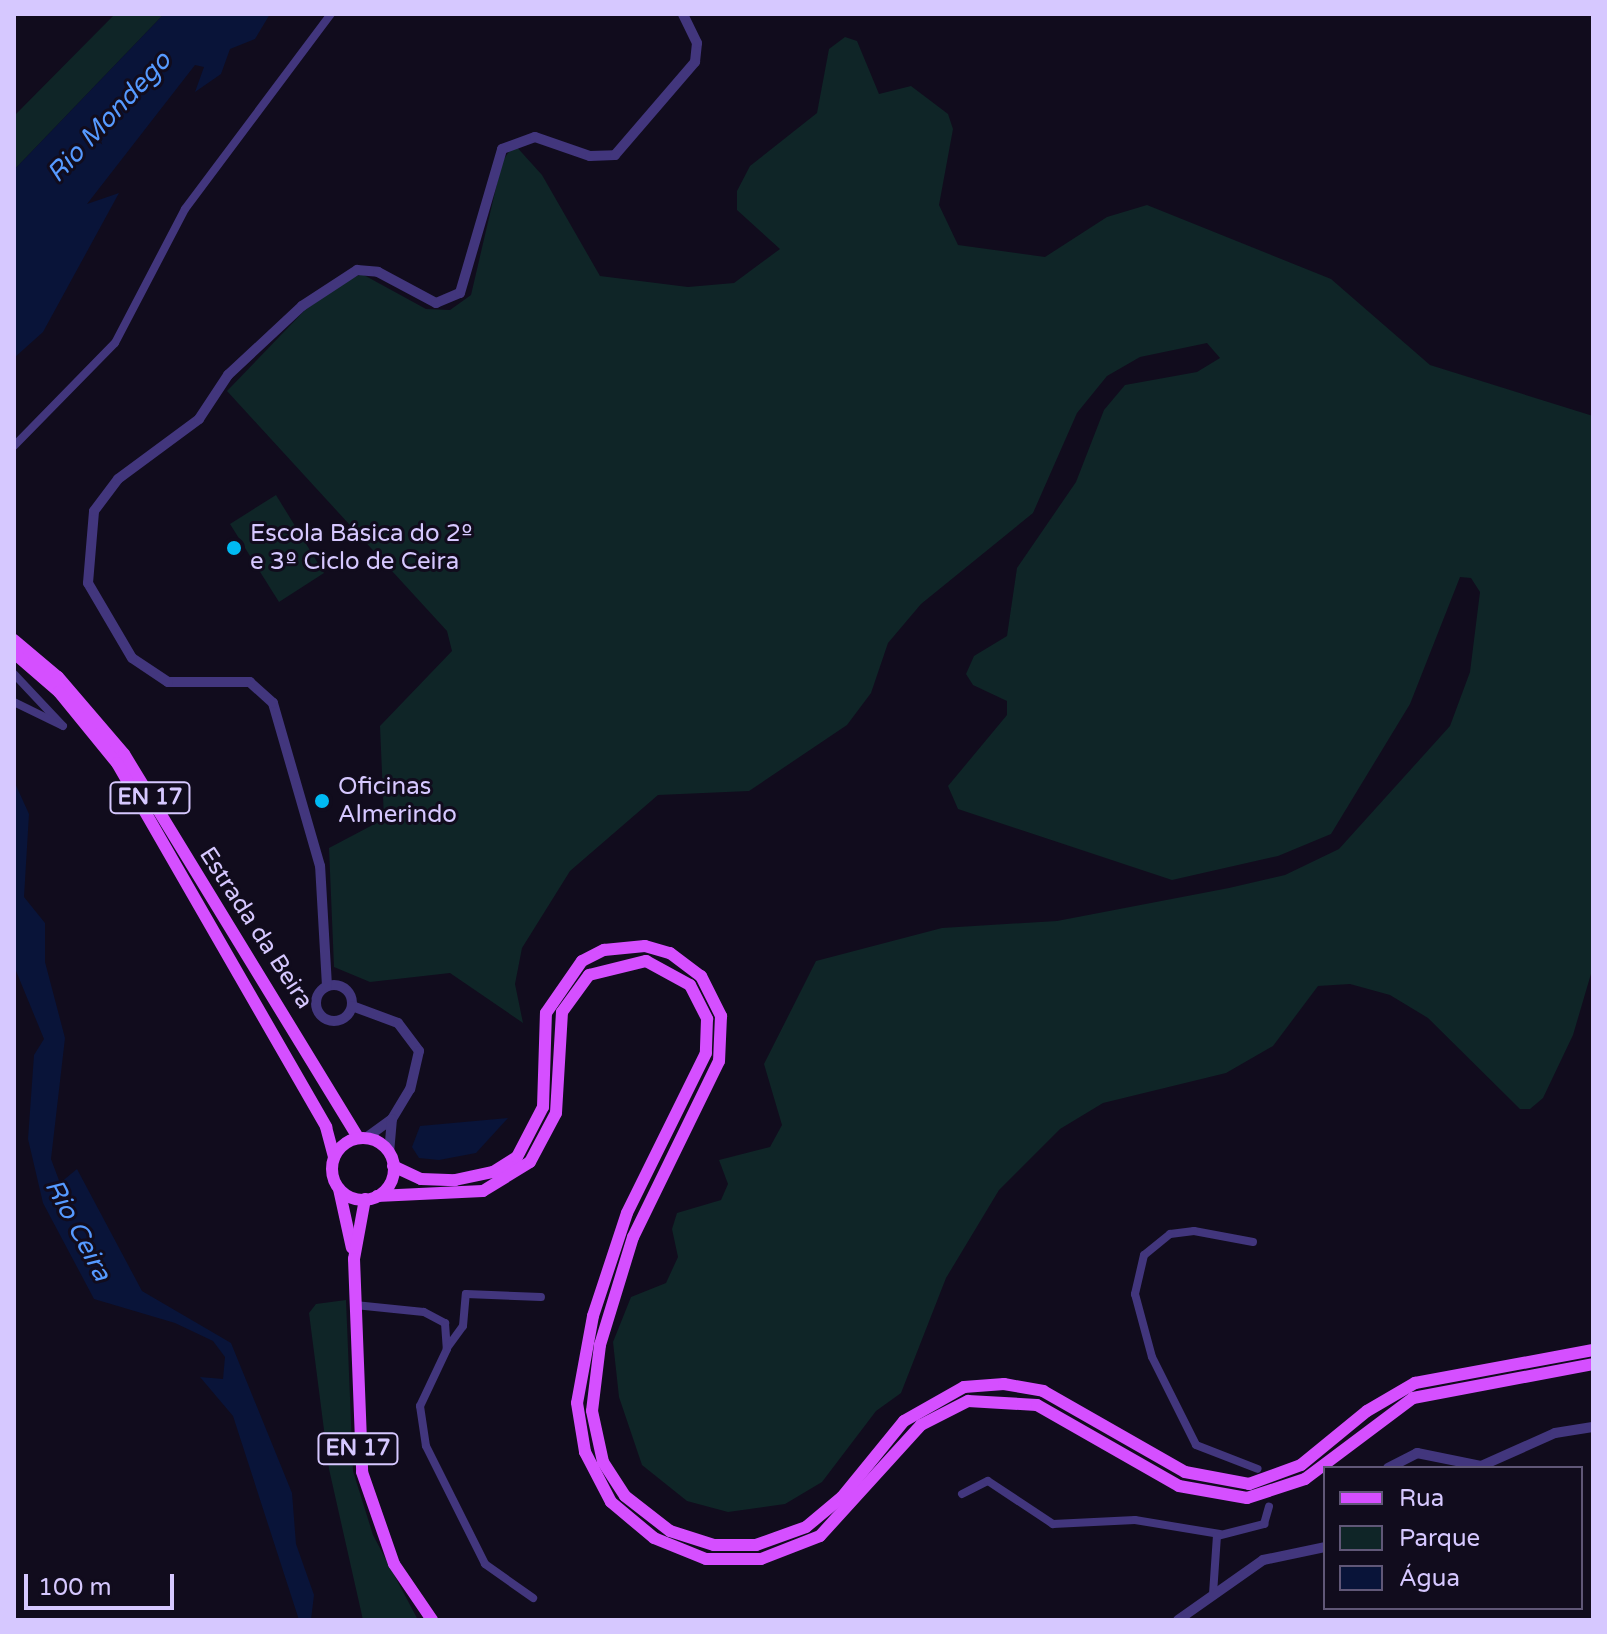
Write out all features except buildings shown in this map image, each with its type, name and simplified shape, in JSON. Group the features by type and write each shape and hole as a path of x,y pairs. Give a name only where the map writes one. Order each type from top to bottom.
{"main road":[{"name":"Estrada da Beira","path":"14,640 70,689 124,754 336,1107 362,1138"},
{"name":"Estrada da Beira","path":"14,653 105,746 320,1117 334,1157 339,1189"},
{"path":"334,1157 362,1138 421,1179 463,1180 517,1157 543,1107 551,1000 582,961 604,950 645,946 670,953 701,976 721,1016 719,1061 633,1237 600,1345 592,1411 603,1462 625,1496 670,1531 714,1545 756,1545 806,1527 842,1497 904,1421 964,1387 1004,1384 1043,1391 1185,1472 1249,1484 1301,1465 1415,1383 1593,1350"},
{"path":"339,1189 371,1198 483,1191 530,1162 556,1113 562,1012 589,975 646,961 690,985 707,1019 706,1053 627,1213 593,1316 577,1403 585,1452 611,1502 654,1538 706,1559 761,1559 820,1536 921,1425 968,1401 1037,1405 1179,1486 1247,1498 1305,1479 1413,1398 1593,1364"},
{"path":"371,1198 391,1160"},
{"name":"EN 17","path":"339,1189 354,1259 362,1472 394,1564 432,1620"},
{"name":"EN 17","path":"354,1259 371,1198"}],"street":[{"path":"14,446 115,343 185,209 331,14"},
{"path":"352,1006 339,1020 324,1017 316,999 327,986 320,866 273,703 250,682 168,682 132,658 88,583 94,511 118,479 199,419 228,375 302,306 357,270 378,272 436,303 460,293 502,149 535,137 590,156 615,155 695,62 697,43 683,14"},
{"path":"14,674 63,726 14,702"},
{"path":"327,986 344,988 352,1006 398,1023 417,1044 416,1077 392,1119 362,1138"},
{"path":"391,1160 392,1119"},
{"path":"1253,1242 1194,1231 1170,1234 1144,1255 1135,1294 1152,1357 1196,1445 1258,1469"},
{"path":"533,1598 485,1564 426,1446 421,1397 463,1326 466,1294 541,1297"},
{"path":"355,1305 437,1317 449,1330 447,1349"},
{"path":"1392,1466 1417,1453 1456,1464 1490,1464 1555,1433 1593,1427"},
{"path":"962,1494 988,1481 1053,1524 1135,1520 1220,1534 1264,1524 1269,1507"},
{"path":"1213,1594 1220,1534"},
{"path":"1178,1620 1263,1560 1323,1547"}],"green space":[{"path":"115,14 164,14 14,170 14,116"},
{"path":"845,37 857,41 879,94 911,86 948,114 953,129 939,205 958,245 1045,257 1107,217 1147,205 1331,279 1430,365 1593,416 1593,967 1573,1035 1543,1098 1530,1109 1520,1109 1428,1018 1390,995 1350,984 1318,986 1273,1046 1226,1073 1103,1103 1060,1129 999,1190 946,1278 901,1393 876,1411 822,1482 785,1504 728,1512 687,1501 642,1465 619,1397 613,1342 631,1297 666,1283 678,1257 672,1229 677,1213 721,1200 728,1184 719,1160 770,1147 782,1125 764,1064 816,961 942,928 1057,921 1229,888 1285,875 1339,849 1450,726 1470,672 1480,592 1471,578 1460,577 1410,704 1331,834 1278,856 1172,880 958,809 948,786 1007,715 1007,701 973,685 966,674 974,656 1007,636 1017,568 1076,482 1104,410 1125,385 1197,372 1220,358 1207,343 1140,357 1107,376 1077,413 1033,513 921,604 888,643 871,693 847,725 749,791 658,795 570,871 522,948 515,984 523,1023 450,973 370,982 334,967 329,848 384,819 380,726 452,651 447,631 227,391 305,310 348,280 362,274 426,309 450,310 471,295 502,162 514,144 542,175 600,276 688,287 734,283 780,249 737,210 737,191 750,166 817,113 829,49"},
{"path":"276,495 324,573 279,602 230,524"},
{"path":"346,1300 353,1471 373,1535 418,1620 363,1620 329,1469 309,1313 316,1304"}],"water":[{"name":"Rio Mondego","path":"164,14 270,14 255,39 230,49 221,74 195,92 204,67 195,65 87,204 119,193 43,332 14,358 14,170"},
{"name":"Rio Ceira","path":"14,781 29,814 24,897 45,923 45,962 65,1038 51,1159 60,1183 77,1169 142,1291 231,1343 292,1493 296,1544 314,1595 311,1620 299,1620 233,1416 200,1377 223,1379 225,1357 213,1341 175,1323 94,1299 43,1203 28,1139 34,1055 44,1039 14,966"},
{"path":"508,1118 476,1153 439,1160 419,1158 412,1147 420,1126"}],"place":[{"name":"Escola Básica do 2º e 3º Ciclo de Ceira","path":"234,548"},
{"name":"Oficinas Almerindo","path":"322,801"}]}
